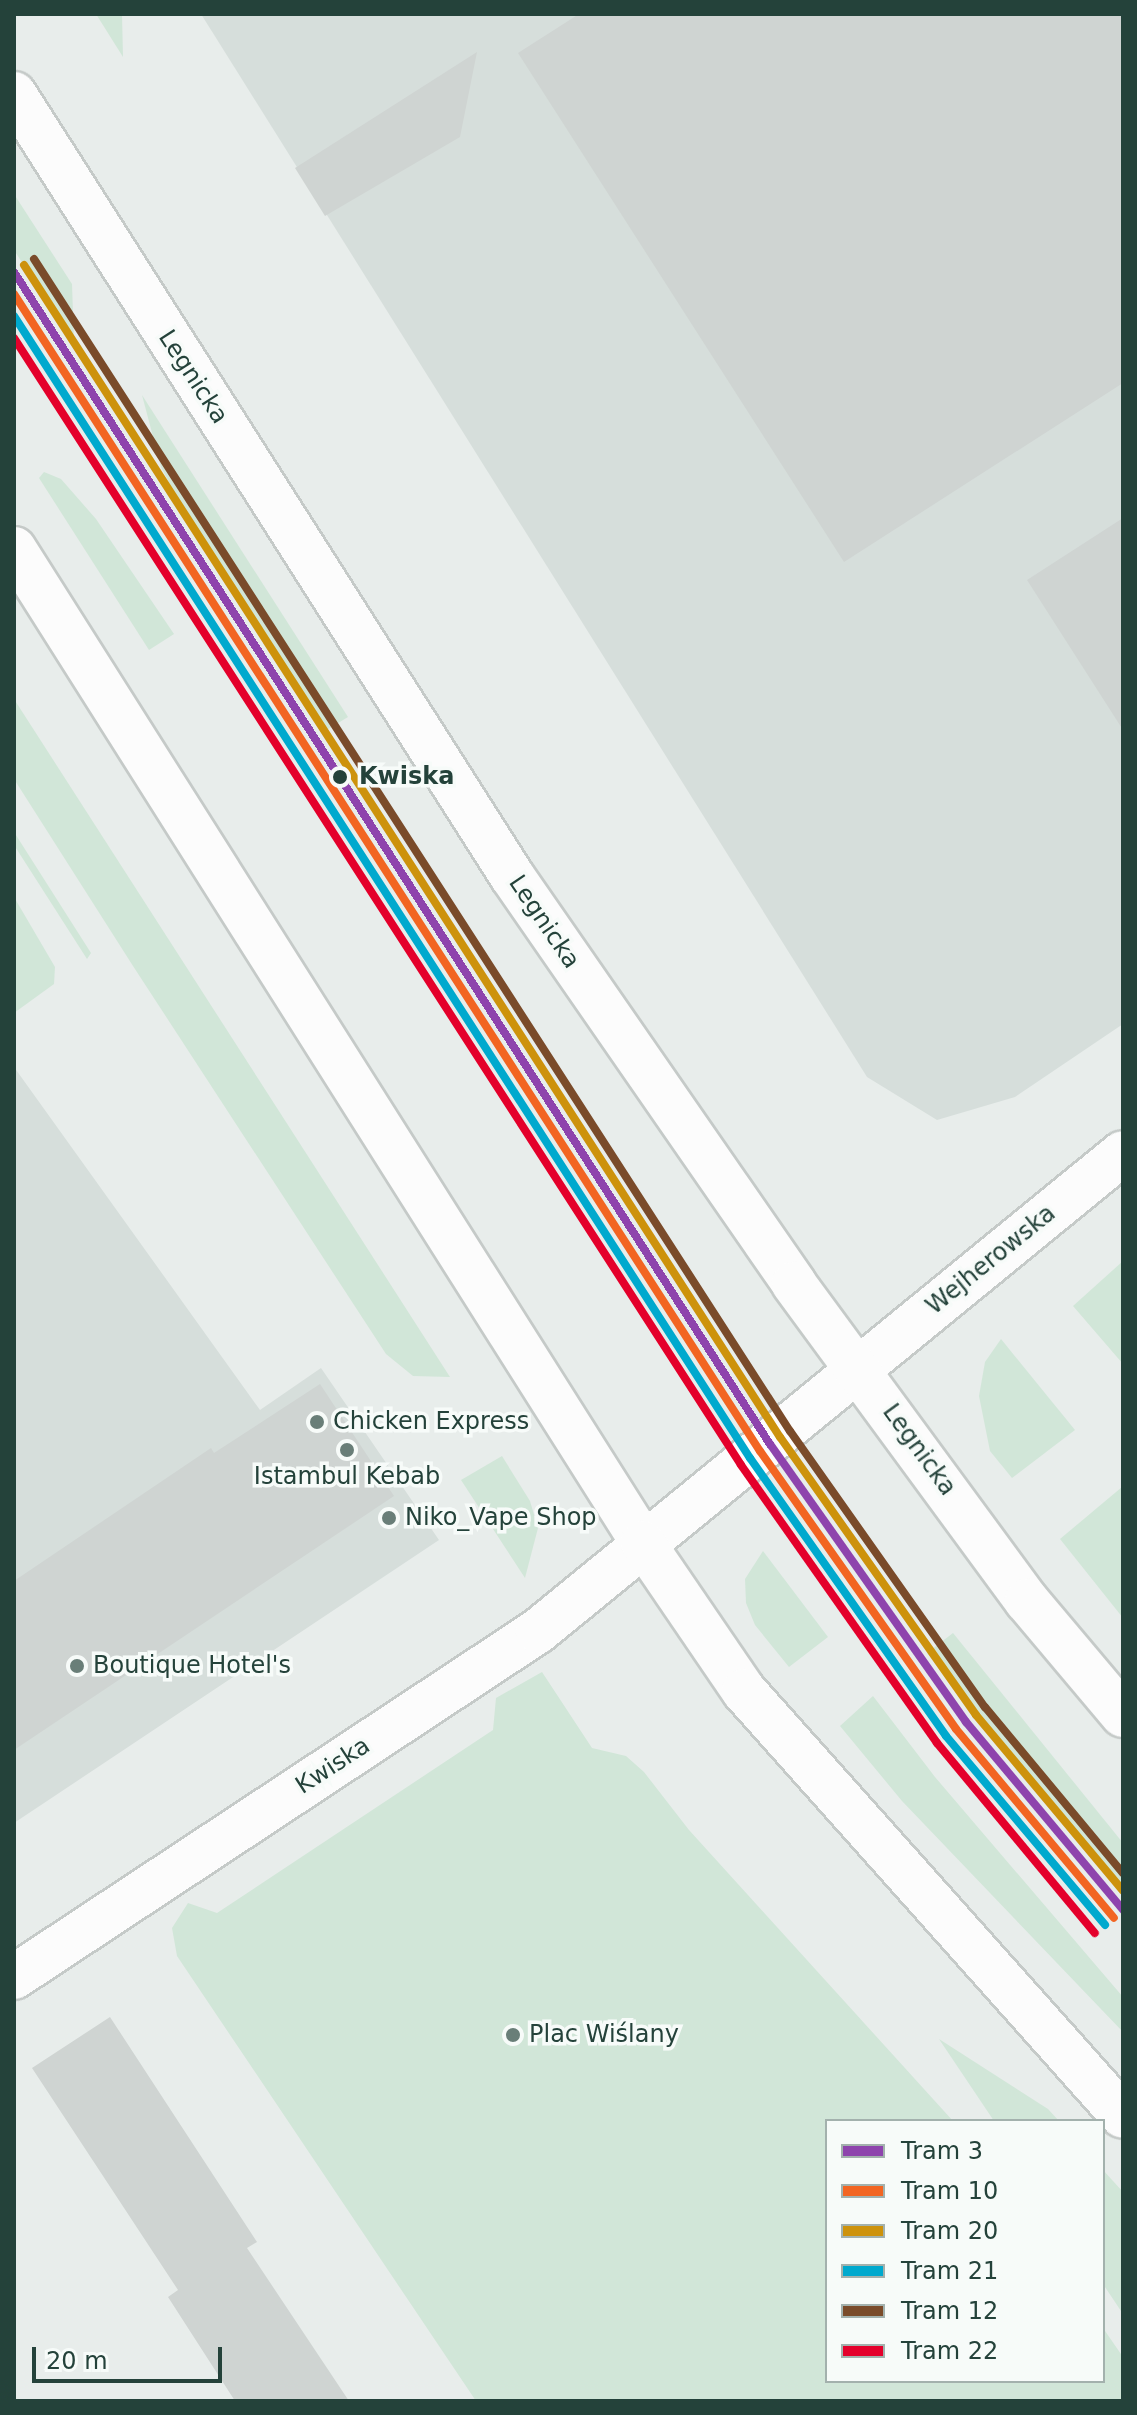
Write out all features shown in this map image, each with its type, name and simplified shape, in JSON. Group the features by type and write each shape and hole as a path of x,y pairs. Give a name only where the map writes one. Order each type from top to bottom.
{"main road":[{"name":"Legnicka","path":"14,94 512,876 747,1217 1027,1601 1123,1715"},
{"path":"14,549 643,1543 744,1691 1123,2116"},
{"name":"Wejherowska","path":"643,1543 1123,1153"},
{"name":"Kwiska","path":"14,1977 538,1631 643,1543"}],"shaded area":[{"path":"201,14 1123,14 1123,1024 1015,1097 937,1120 867,1077"},
{"path":"14,1067 260,1410 321,1368 439,1540 14,1823"}],"green space":[{"path":"96,14 122,14 123,57"},
{"path":"14,194 72,284 74,342 14,250"},
{"path":"142,395 348,717 325,731 182,508 161,467"},
{"path":"44,472 61,479 96,519 174,634 149,650 39,478"},
{"path":"14,699 450,1377 413,1376 386,1354 133,966 14,779"},
{"path":"14,832 91,953 87,959 14,845"},
{"path":"14,897 55,967 54,984 14,1013"},
{"path":"1123,1261 1123,1364 1073,1306"},
{"path":"1001,1339 1075,1430 1012,1478 990,1451 979,1396 985,1362"},
{"path":"502,1456 530,1501 538,1528 525,1578 461,1480"},
{"path":"1123,1489 1123,1618 1060,1539"},
{"path":"763,1551 828,1637 789,1667 755,1625 746,1603 745,1579"},
{"path":"953,1633 1123,1843 1123,1894 1018,1772 927,1653"},
{"name":"Plac Wiślany","path":"542,1672 592,1748 626,1756 644,1772 689,1830 951,2119 825,2119 825,2383 1105,2383 1105,2331 1123,2357 1123,2401 476,2401 177,1956 172,1928 188,1903 217,1913 493,1730 496,1698"},
{"path":"873,1696 935,1777 1123,1997 1123,2032 902,1801 840,1726"},
{"path":"939,2039 1048,2109 1057,2119 993,2119"},
{"path":"1105,2172 1123,2192 1123,2314 1105,2287"}],"building":[{"path":"579,14 1123,14 1123,383 844,562 518,53"},
{"path":"477,52 460,137 325,216 295,168"},
{"path":"1123,518 1123,730 1027,580"},
{"name":"Boutique Hotel's","path":"320,1384 394,1496 14,1750 14,1581 211,1448 214,1453"},
{"path":"110,2017 257,2242 247,2248 349,2401 235,2401 168,2297 178,2290 32,2068"}],"tram line":[{"name":"12","path":"34,259 790,1431 985,1707 1123,1873"},
{"name":"20","path":"24,265 780,1437 976,1715 1123,1891"},
{"name":"3","path":"14,272 770,1444 966,1722 1123,1910"},
{"name":"10","path":"14,294 760,1451 956,1729 1114,1918"},
{"name":"21","path":"14,316 750,1458 946,1736 1105,1925"},
{"name":"22","path":"14,338 741,1465 937,1743 1095,1933"}],"place":[{"name":"Kwiska","path":"340,777"},
{"name":"Chicken Express","path":"317,1422"},
{"name":"Istambul Kebab","path":"347,1450"},
{"name":"Niko_Vape Shop","path":"389,1518"},
{"name":"Boutique Hotel's","path":"77,1666"},
{"name":"Plac Wiślany","path":"513,2035"}]}
